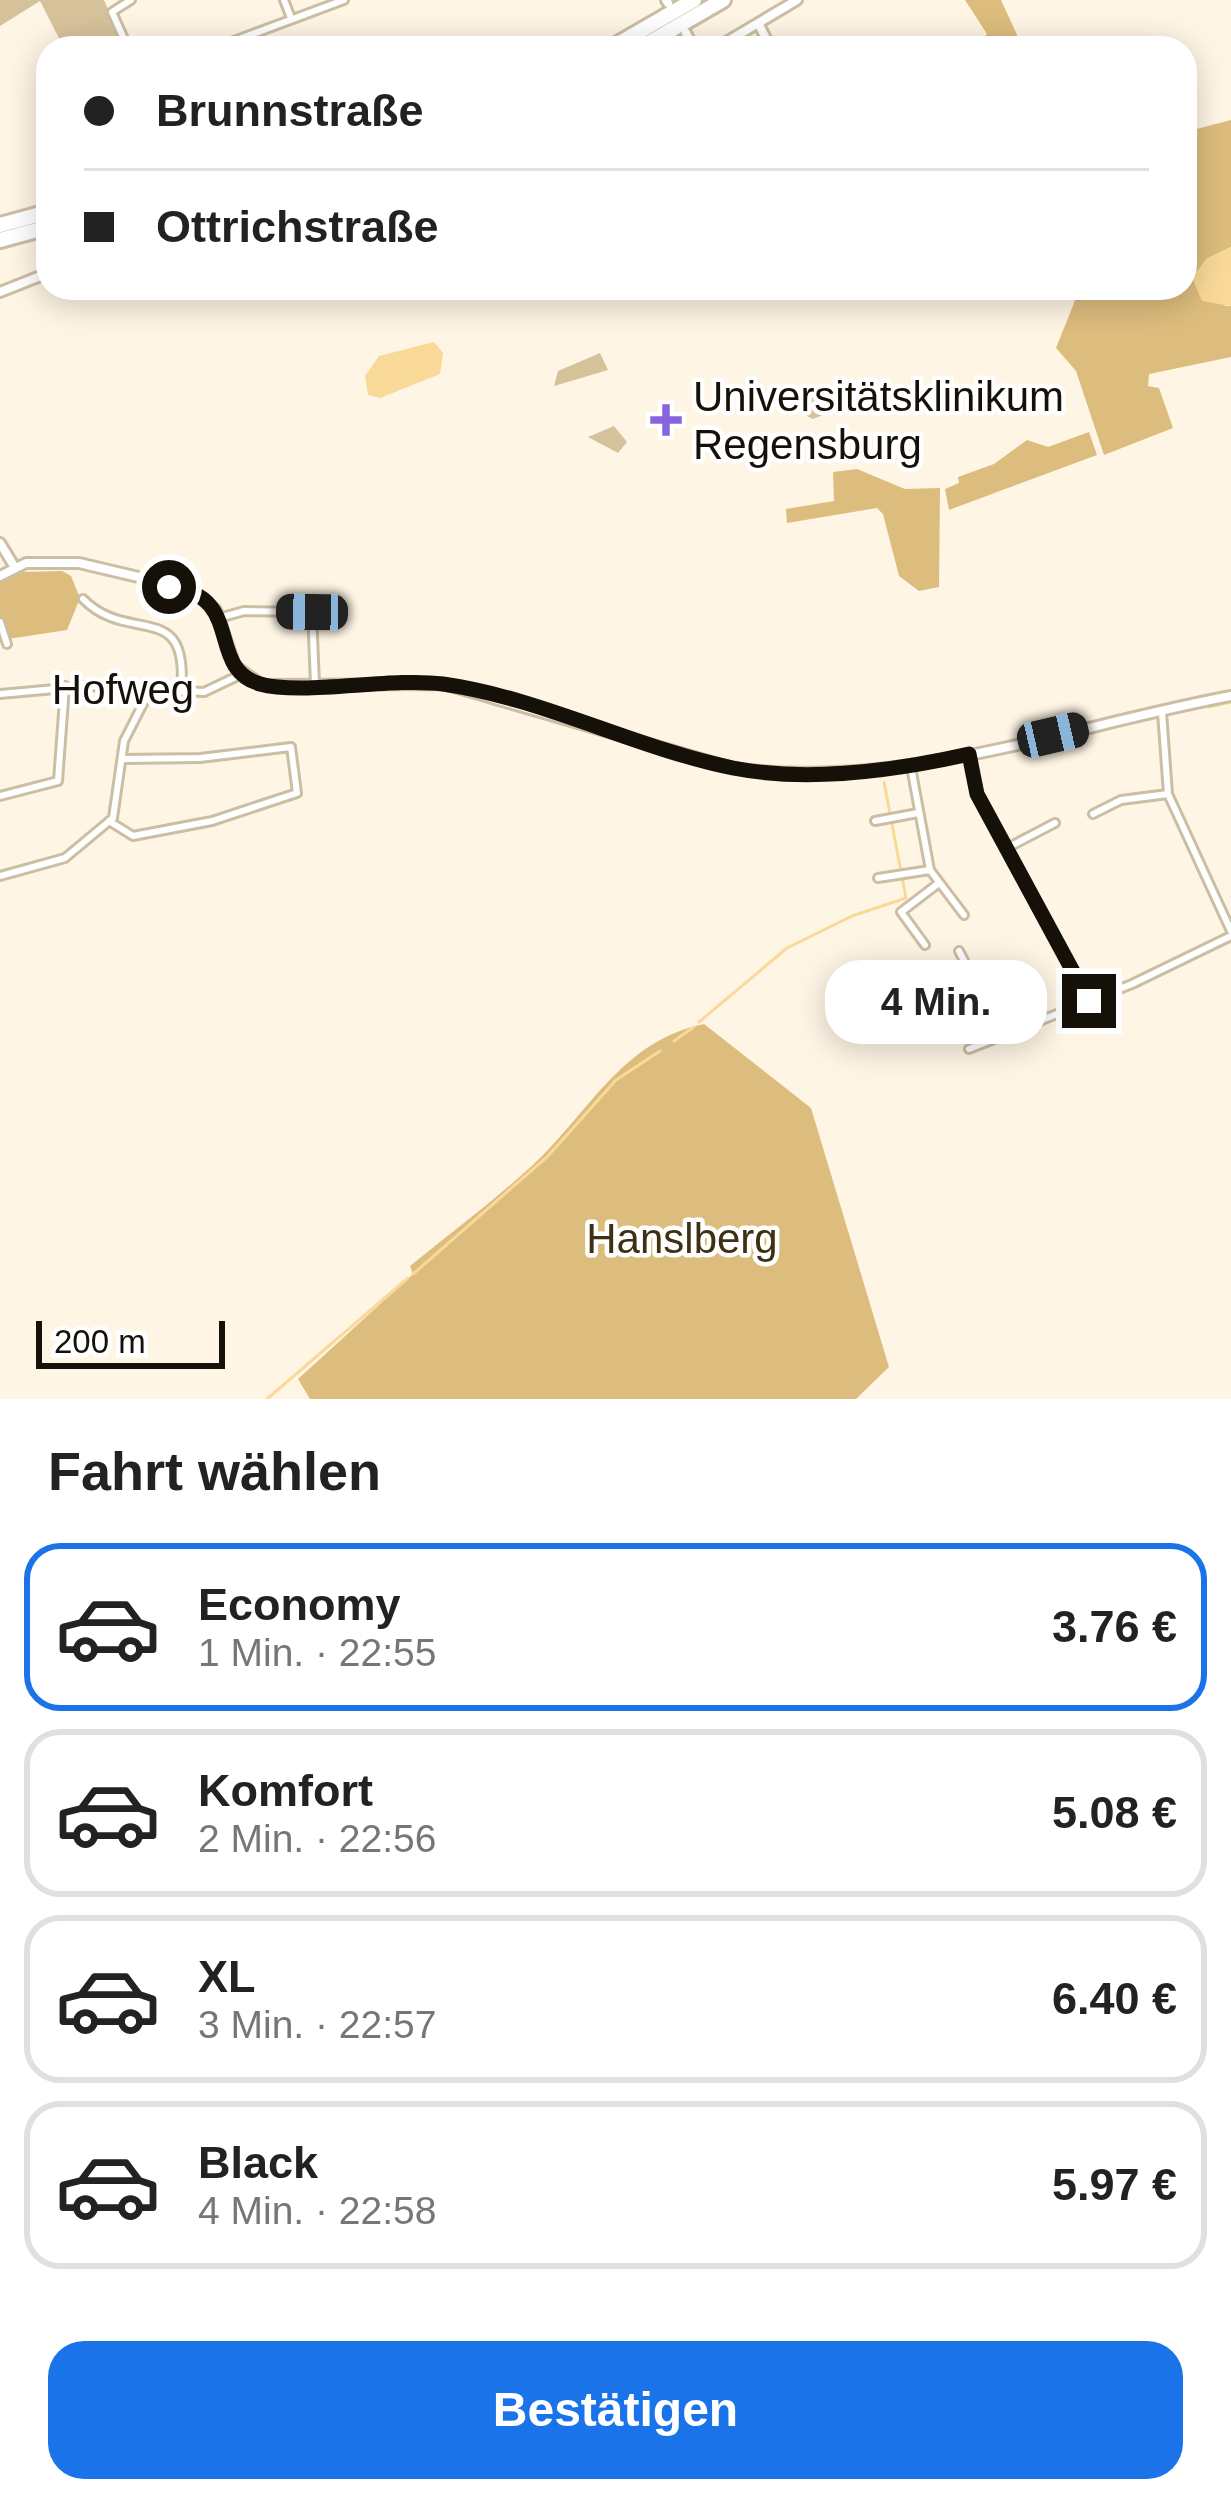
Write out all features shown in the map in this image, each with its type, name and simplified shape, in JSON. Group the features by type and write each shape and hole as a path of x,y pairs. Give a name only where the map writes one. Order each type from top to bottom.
{"highway":[{"path":"632,36 694,0"},
{"path":"661,36 723,0"},
{"path":"0,224 36,215"},
{"path":"0,240 36,230"}],"street":[{"path":"123,36 112,12 130,0"},
{"path":"284,0 291,18"},
{"path":"245,36 344,0"},
{"path":"736,36 797,0"},
{"path":"758,23 765,36"},
{"path":"0,292 36,278"},
{"path":"0,543 14,566"},
{"path":"0,576 14,566 79,563 189,589 211,602 242,674 270,686 449,685 732,768 912,770 1231,696"},
{"path":"83,599 176,641 184,656 181,692"},
{"path":"219,618 244,611 312,612 315,684"},
{"path":"0,622 7,644"},
{"name":"Hofweg","path":"0,694 65,686 181,692 226,686 242,674"},
{"path":"0,796 58,781 65,686"},
{"path":"0,876 65,858 110,821 128,727 150,690"},
{"path":"969,1049 1089,1001 1231,934 1168,794 1162,712"},
{"path":"110,821 133,836 212,820 297,794 291,747 200,758 124,759"},
{"path":"969,754 977,794 1089,1001"},
{"path":"912,770 930,870 964,915"},
{"path":"1093,814 1120,800 1168,794"},
{"path":"875,821 919,813"},
{"path":"1007,848 1055,823"},
{"path":"878,878 930,870"},
{"path":"926,944 901,912 939,883"},
{"path":"958,951 1004,1036"}],"shaded area":[{"path":"0,0 104,0 120,36 58,36 40,1 0,26"},
{"path":"1231,247 1231,306 1202,301 1197,271 1206,259"},
{"path":"434,342 443,353 440,374 380,398 368,395 365,376 379,356"},
{"path":"600,353 608,370 554,386 558,371"},
{"path":"807,388 839,389 823,415 813,419 786,406 764,407"},
{"path":"614,426 627,442 618,453 588,437"}],"green space":[{"path":"965,0 1001,0 1018,36 987,34"},
{"path":"1231,120 1231,247 1206,259 1225,306 1231,306 1231,357 1149,374 1148,386 1159,388 1173,428 1104,455 1076,371 1056,348 1075,300 1197,300 1197,129"},
{"path":"1089,432 1097,455 949,510 945,489 959,483 958,477 994,464 1027,440 1048,447"},
{"path":"857,469 905,489 940,488 939,587 919,591 899,576 883,514 877,508 787,523 786,509 834,501 833,472"},
{"path":"62,571 71,576 80,598 67,630 8,639 0,615 0,583 18,572"},
{"name":"Hanslberg","path":"704,1024 811,1108 889,1367 856,1399 310,1399 298,1379 413,1274 410,1266 534,1164 629,1062 675,1033"}],"waterway":[{"path":"424,688 441,689"},
{"path":"321,690 340,689"},
{"path":"284,691 310,690"},
{"path":"447,691 491,702"},
{"path":"1209,707 1231,702"},
{"path":"498,704 630,744"},
{"path":"639,746 684,761"},
{"path":"691,763 760,778"},
{"path":"869,776 933,766"},
{"path":"849,777 861,776"},
{"path":"768,778 844,777"},
{"path":"699,1022 787,948 852,916 906,898 884,782"},
{"path":"674,1041 694,1027"},
{"path":"413,1274 547,1157 616,1080 660,1051"},
{"path":"267,1399 408,1278"}],"place":[{"name":"Universitätsklinikum Regensburg","path":"666,420"}],"route":[{"path":"169,587 189,589 211,602 235,666 262,685 444,684 732,768 765,772 911,767 969,754 977,794 1089,1001"}]}
